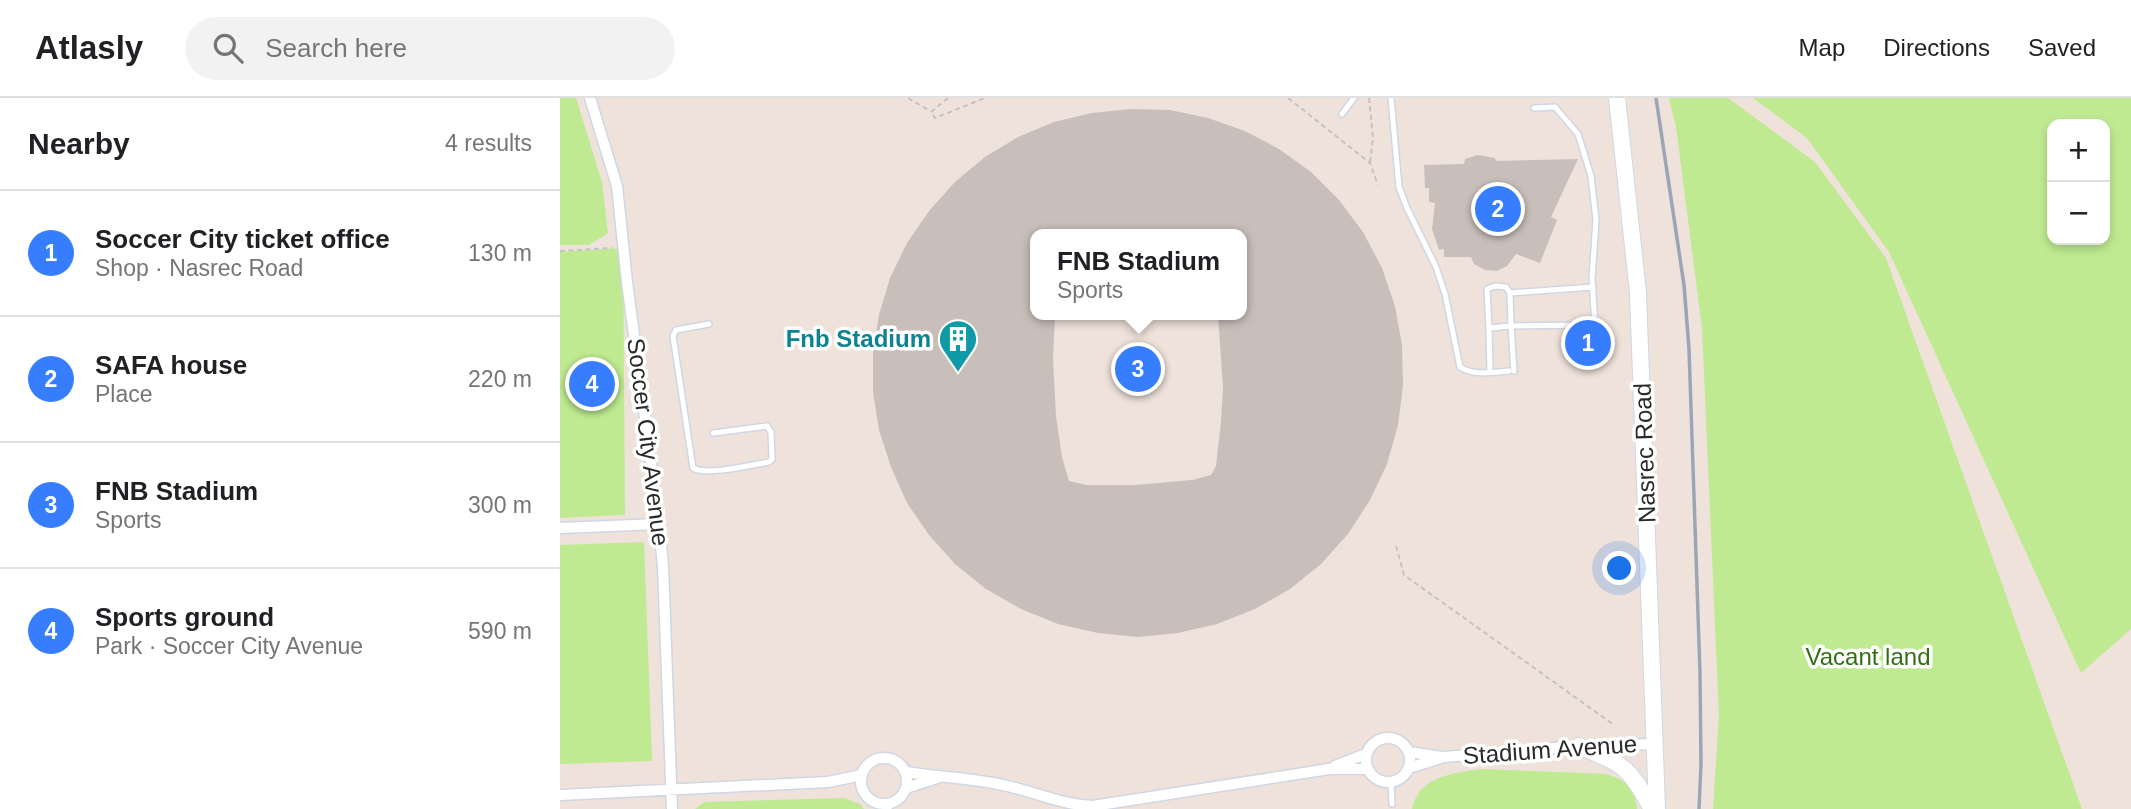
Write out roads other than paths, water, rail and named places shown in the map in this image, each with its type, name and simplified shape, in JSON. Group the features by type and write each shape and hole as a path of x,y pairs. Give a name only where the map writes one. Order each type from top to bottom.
{"main road":[{"name":"Nasrec Road","path":"1617,98 1638,293 1655,744 1654,809"},
{"path":"1579,746 1628,770 1654,809"}],"street":[{"name":"Soccer City Avenue","path":"590,98 617,186 659,524 672,809"},
{"path":"560,528 659,524"},
{"path":"1329,769 1366,754 1374,742 1386,737 1400,741 1409,752 1409,768 1405,775 1391,782 1377,780 1367,769 1366,754"},
{"name":"Stadium Avenue","path":"1409,752 1444,757 1579,746 1655,744"},
{"name":"Stadium Avenue","path":"1409,768 1444,757"},
{"path":"863,790 862,775 869,763 882,758 899,763 906,772 906,788"},
{"path":"906,772 939,778 979,780 1073,805 1093,806 1329,769 1367,769"},
{"path":"560,795 828,782 862,775"},
{"path":"828,782 863,790 874,801 889,806 906,788 939,778"}],"lane":[{"path":"1342,114 1354,98"},
{"path":"1391,98 1399,187 1436,267 1450,315 1458,361 1466,371 1490,372 1512,371 1510,293 1506,287 1495,286 1487,289 1490,372"},
{"path":"1489,328 1595,325 1593,287 1596,220 1591,176 1578,134 1555,107 1534,108"},
{"path":"1510,293 1593,287"},
{"path":"709,324 676,330 673,336 693,468 699,471 718,470 769,462 772,458 771,432 767,426 713,433"},
{"path":"1391,782 1392,804"}],"railway":[{"path":"1656,98 1684,285 1689,349 1700,673 1699,809"}],"place":[{"name":"SAFA house","path":"1498,209"},
{"name":"Soccer City ticket office","path":"1588,343"},
{"name":"FNB Stadium","path":"1138,369"},
{"name":"Fnb Stadium","path":"958,373"},
{"name":"Sports ground","path":"592,384"}],"park label":[{"name":"Vacant land","path":"1868,657"}]}
